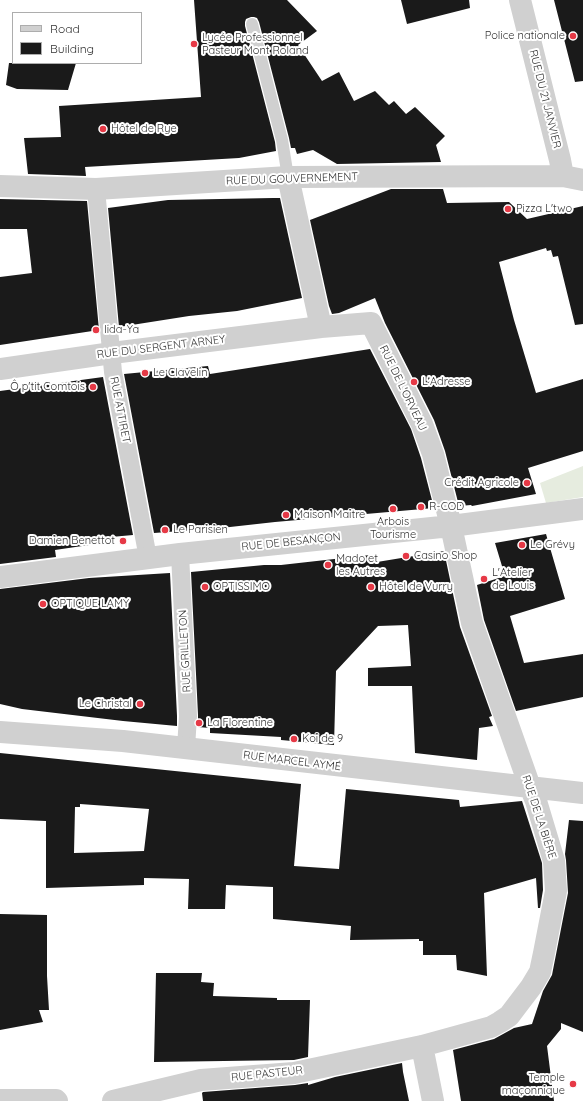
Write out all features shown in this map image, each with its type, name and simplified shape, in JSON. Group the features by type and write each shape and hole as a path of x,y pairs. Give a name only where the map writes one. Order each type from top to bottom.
{"street":[{"name":"RUE DU 21 JANVIER","path":"520,0 560,160 573,178"},
{"name":"RUE DU GOUVERNEMENT","path":"0,186 96,189 288,178 573,178"},
{"path":"288,178 321,327"},
{"name":"RUE ATTIRET","path":"96,189 113,372 148,558"},
{"name":"RUE DE L'ORVEAU","path":"321,327 371,323 422,424 433,454 451,526"},
{"name":"RUE DU SERGENT ARNEY","path":"0,368 321,327"},
{"name":"RUE DE BESANÇON","path":"0,577 180,554 451,526 583,509"},
{"name":"RUE DE LA BIÈRE","path":"422,1046 491,1027 509,1016 531,987 540,972 556,891 554,861 536,801 472,623 451,526"},
{"name":"RUE GRILLETON","path":"180,554 188,716 186,748"},
{"name":"RUE MARCEL AYMÉ","path":"0,732 123,741 583,793"},
{"path":"422,1046 432,1101"},
{"name":"RUE PASTEUR","path":"113,1101 201,1080 294,1073 422,1046"},
{"path":"0,1100 58,1101"}],"lane":[{"path":"252,24 282,140 288,178"},
{"path":"583,786 583,793"}],"shaded area":[{"path":"583,466 583,497 546,503 540,483"}],"building":[{"path":"194,0 287,0 317,31 298,45 322,81 339,72 354,101 375,91 389,105 394,101 406,114 415,107 445,136 436,145 441,162 337,164 313,150 297,154 295,148 291,148 259,22 257,18 251,17 246,19 245,26 276,151 239,158 85,167 86,176 28,174 24,138 61,137 59,106 201,97"},
{"path":"401,0 469,0 470,8 407,24"},
{"name":"Police nationale","path":"554,0 583,0 583,81 575,82"},
{"path":"9,63 76,64 68,90 17,89 6,85"},
{"path":"391,189 443,189 447,203 509,202 527,219 583,206 583,324 575,325 558,256 553,257 551,250 547,251 546,248 499,262 514,320 536,393 583,379 583,451 528,468 536,494 472,506 459,506 445,451 434,420 385,323 375,298 339,313 332,314 310,220"},
{"path":"280,198 302,298 237,311 189,316 119,327 108,208 168,200"},
{"path":"0,199 87,201 99,330 0,345 0,277 32,273 27,229 0,229"},
{"path":"370,349 411,429 421,458 434,508 154,533 124,374 208,366 210,374"},
{"path":"103,377 133,535 89,539 89,545 55,550 56,557 0,564 0,391"},
{"path":"546,534 565,599 510,616 524,663 583,654 583,697 516,711 484,620 477,585 505,576 495,543"},
{"path":"444,551 460,627 492,716 489,717 493,726 479,728 477,760 415,753 412,686 368,686 368,668 411,666 408,625 378,626 336,671 334,745 281,740 281,737 210,733 210,728 198,727 191,572 264,565 281,565 370,555 371,563"},
{"path":"170,573 177,726 22,709 0,704 0,589 89,578"},
{"path":"0,753 301,784 294,866 339,869 346,789 459,800 460,807 522,801 542,863 543,890 540,908 538,908 536,878 484,893 487,976 457,970 456,955 423,955 423,941 419,941 419,939 350,940 351,926 273,919 273,887 226,885 225,909 188,909 189,879 144,878 144,885 46,888 46,821 0,819","holes":["80,804 149,809 144,851 74,853 75,807 80,807"]},
{"path":"569,820 583,821 583,1032 561,1023 561,1029 547,1046 554,1101 461,1101 453,1050 494,1039 514,1028 532,1024 543,991 552,975 568,893 565,854"},
{"path":"0,914 47,915 47,976 49,1010 39,1010 43,1022 0,1030"},
{"path":"156,973 202,973 201,982 214,983 213,996 277,998 277,1000 310,1000 308,1057 294,1060 154,1062"},
{"path":"402,1063 409,1101 203,1101 203,1092 308,1083 308,1085 335,1077"}],"place":[{"name":"Police nationale","path":"573,36"},
{"name":"Lycée Professionnel Pasteur Mont Roland","path":"194,44"},
{"name":"Hôtel de Rye","path":"103,129"},
{"name":"Pizza L'two","path":"508,209"},
{"name":"Iida-Ya","path":"96,330"},
{"name":"Le Clavelin","path":"145,373"},
{"name":"L'Adresse","path":"414,382"},
{"name":"Ô p'tit Comtois","path":"93,387"},
{"name":"Crédit Agricole","path":"527,483"},
{"name":"R-COD","path":"421,507"},
{"name":"Arbois Tourisme","path":"393,509"},
{"name":"Maison Maitre","path":"286,515"},
{"name":"Le Parisien","path":"165,530"},
{"name":"Damien Benettot","path":"123,541"},
{"name":"Le Grévy","path":"522,545"},
{"name":"Casino Shop","path":"406,556"},
{"name":"Mado et les Autres","path":"328,565"},
{"name":"L'Atelier de Louis","path":"484,579"},
{"name":"OPTISSIMO","path":"205,587"},
{"name":"Hôtel de Vurry","path":"371,587"},
{"name":"OPTIQUE LAMY","path":"43,604"},
{"name":"Le Christal","path":"140,704"},
{"name":"La Florentine","path":"199,723"},
{"name":"Koi de 9","path":"294,739"},
{"name":"Temple maçonnique","path":"573,1084"}]}
